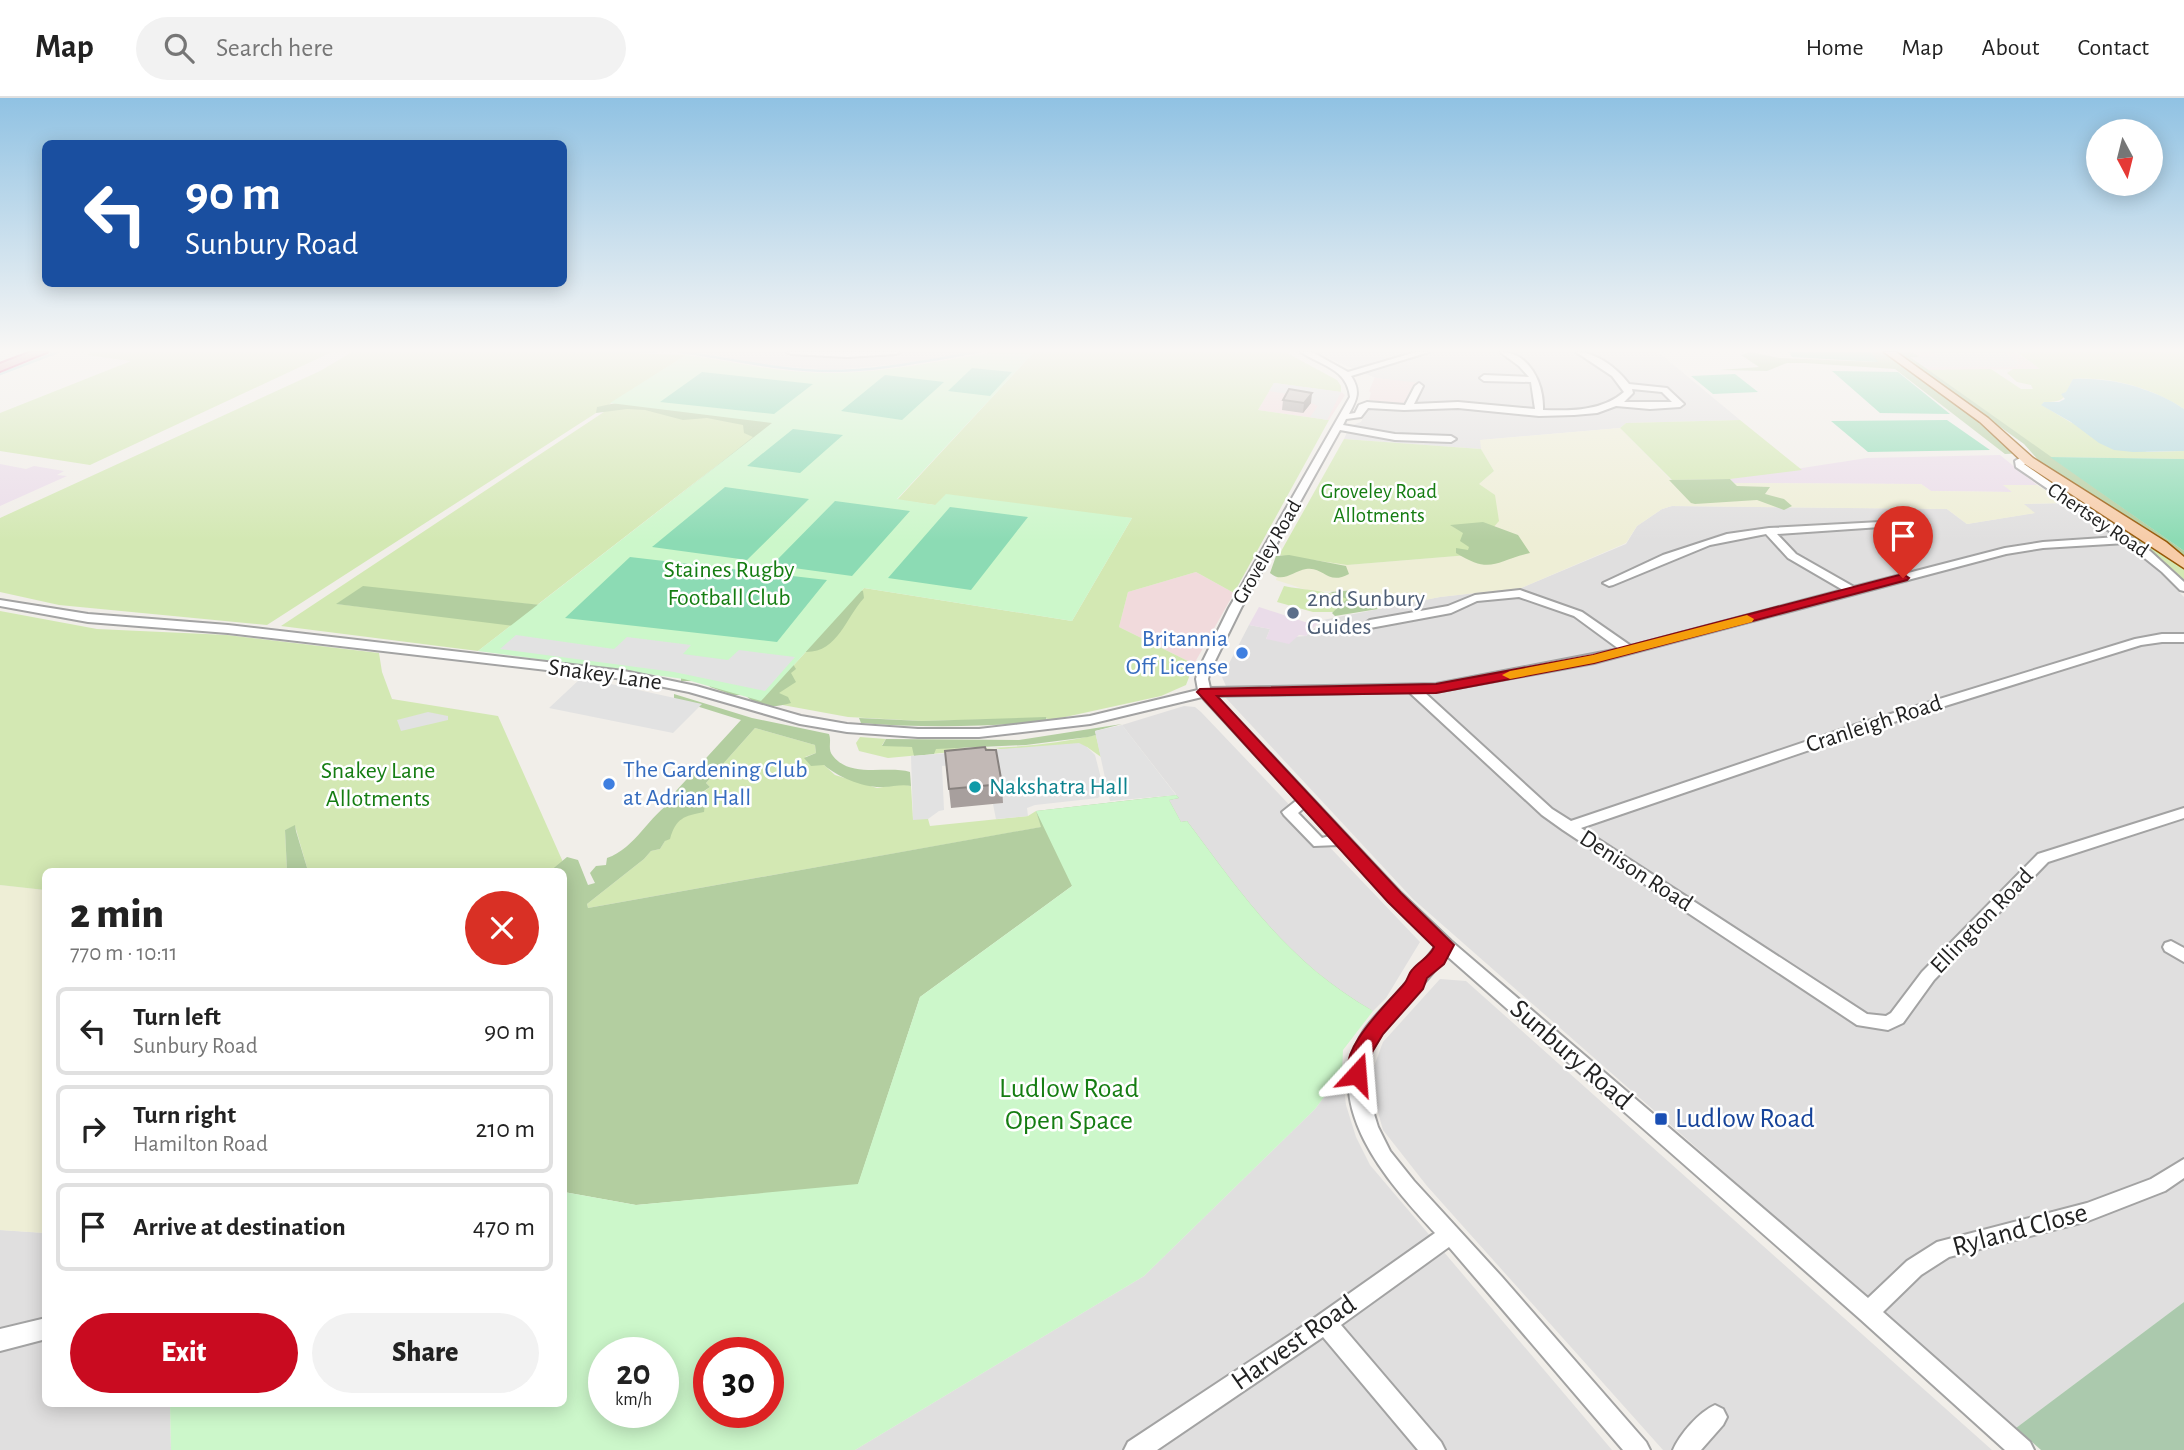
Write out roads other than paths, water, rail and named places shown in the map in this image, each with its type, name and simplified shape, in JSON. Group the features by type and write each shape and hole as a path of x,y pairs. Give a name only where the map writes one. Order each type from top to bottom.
{"main road":[{"name":"Chertsey Road","path":"1978,415 2029,461 2161,545 2184,564"}],"street":[{"name":"Groveley Road","path":"1205,692 1202,679 1204,671 1235,608 1345,415"},
{"path":"1341,422 1358,415"},
{"path":"1341,422 1395,437 1451,439"},
{"name":"Chertsey Road","path":"2029,461 2020,461 2019,465 2044,485 2163,565 2184,588"},
{"path":"1608,583 1706,542 1739,533 1896,523"},
{"path":"1769,531 1792,556 1853,591"},
{"name":"Snakey Lane","path":"0,603 88,618 228,629 624,675 691,689 800,720 871,730 979,733 1114,716 1205,692 1226,694 1310,689 1415,691 1552,667 1629,650 2005,551 2043,545 2128,540"},
{"path":"1370,624 1386,617 1451,609 1475,598 1520,593 1578,614 1629,650"},
{"name":"Cranleigh Road","path":"1569,827 1863,727 2139,642 2184,638"},
{"name":"Denison Road","path":"1415,691 1483,755 1569,827 1863,1020 1876,1023"},
{"name":"Sunbury Road","path":"1205,692 1340,839 1444,945 1868,1312 2022,1450"},
{"name":"Ellington Road","path":"1876,1023 1888,1023 1897,1018 1928,976 2043,858 2184,813"},
{"path":"1444,945 1438,959 1419,975 1416,984 1376,1028 1361,1053 1357,1074 1363,1109 1375,1143 1408,1187 1638,1450"},
{"name":"Ryland Close","path":"1868,1312 1914,1268 1944,1249 2088,1212 2158,1185 2184,1167"},
{"name":"Harvest Road","path":"1136,1450 1325,1323 1451,1234"},
{"path":"1325,1323 1433,1450"},
{"path":"0,1340 42,1329"},
{"path":"1685,1450 1715,1417"}],"water":[{"path":"2059,415 2184,415 2184,451 2114,450 2099,443"}],"place":[{"name":"2nd Sunbury Guides","path":"1293,613"},
{"name":"Britannia Off License","path":"1242,653"},
{"name":"The Gardening Club at Adrian Hall","path":"609,784"},
{"name":"Nakshatra Hall","path":"975,787"},
{"name":"Ludlow Road","path":"1661,1119"}],"park label":[{"name":"Groveley Road Allotments","path":"1379,503"},
{"name":"Staines Rugby Football Club","path":"729,584"},
{"name":"Snakey Lane Allotments","path":"378,785"},
{"name":"Ludlow Road Open Space","path":"1069,1105"}]}
